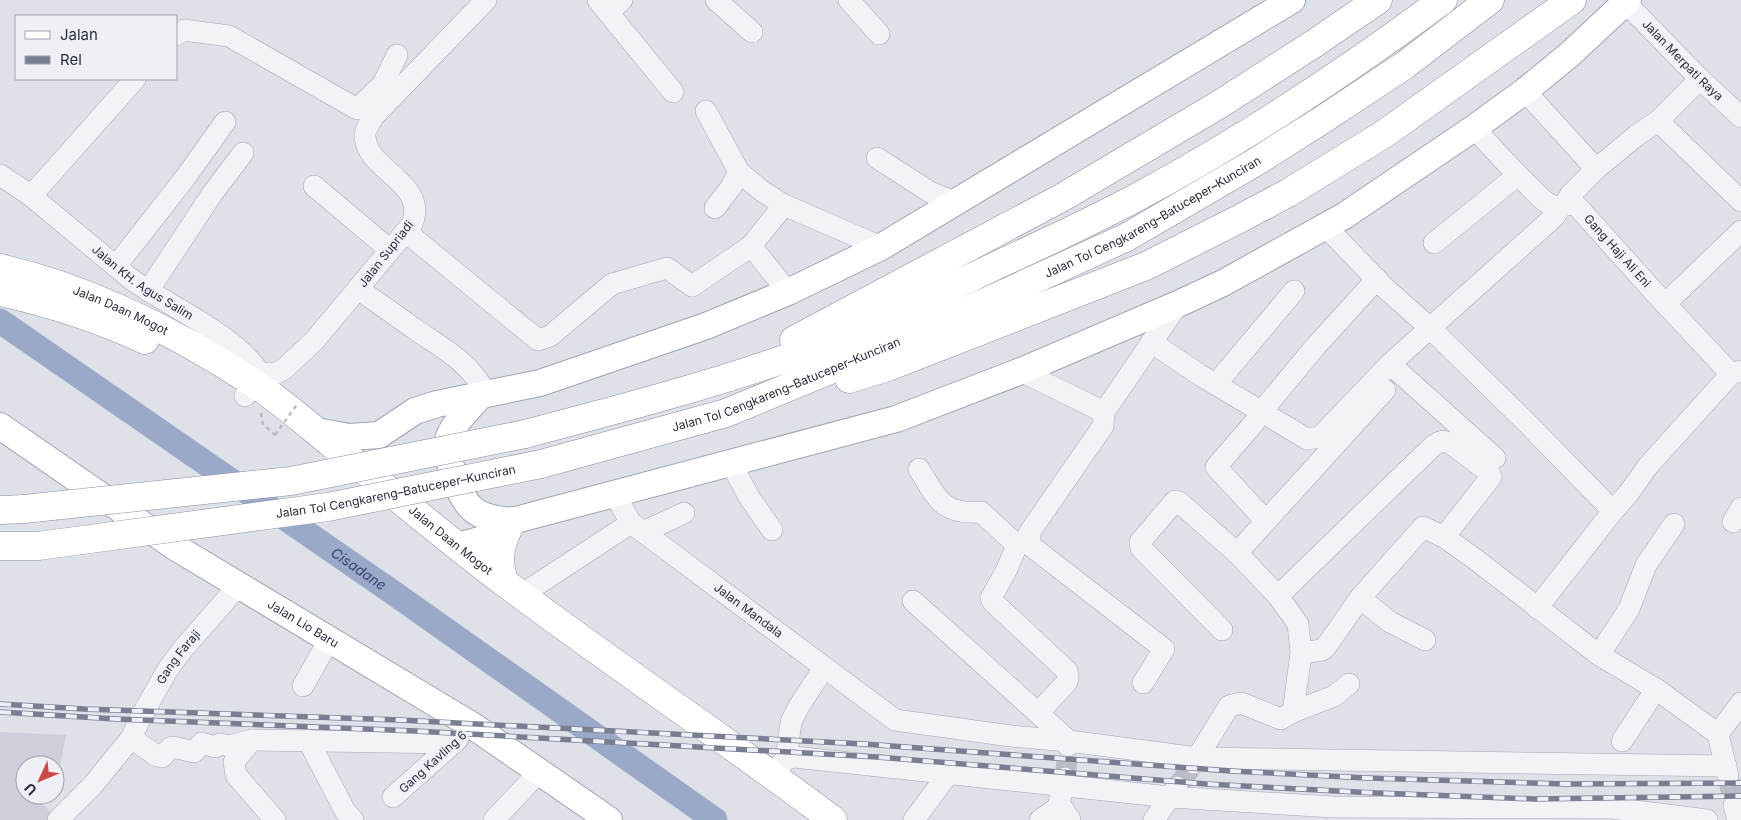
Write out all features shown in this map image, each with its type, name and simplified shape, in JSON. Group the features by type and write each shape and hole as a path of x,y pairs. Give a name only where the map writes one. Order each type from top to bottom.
{"highway":[{"path":"717,380 1063,197 1220,104 1316,43 1378,0"},
{"name":"Jalan Tol Cengkareng–Batuceper–Kunciran","path":"12,510 292,481 525,434 717,380 796,355 897,314 1128,202 1236,141 1389,40 1443,0"},
{"name":"Jalan Tol Cengkareng–Batuceper–Kunciran","path":"0,546 38,546 328,507 541,464 726,413 905,339 1135,232 1254,163 1372,87 1405,65 1490,0"},
{"path":"726,413 778,400 888,367 1146,266 1288,193 1384,134 1572,0"},
{"name":"Jalan Daan Mogot","path":"0,268 33,288"},
{"name":"Jalan Daan Mogot","path":"0,292 33,288 80,292 154,324 316,431 512,589 779,766 833,820"},
{"name":"Jalan Daan Mogot","path":"254,389 472,579 693,738 803,820"},
{"path":"512,520 502,539 499,568 512,589"}],"main road":[{"path":"316,431 349,437 379,435 415,411 479,387 549,380 706,326 788,292 882,247 1292,0"},
{"path":"479,387 453,428 446,445 447,454 460,495 468,505 480,514 496,520 512,520 896,419 1021,371 1178,304 1223,283 1326,227 1474,128 1525,91 1569,55 1626,1"},
{"name":"Jalan Lio Baru","path":"0,426 175,547 329,640 463,735 540,771 609,820"},
{"path":"458,546 483,539 512,520"}],"street":[{"name":"Jalan Supriadi","path":"254,389 284,369 314,341 412,224 416,215 415,204 410,194 376,158 368,147 365,135 373,117 486,0"},
{"path":"716,0 752,32"},
{"path":"849,0 879,34"},
{"name":"Jalan Merpati Raya","path":"1626,1 1700,79 1737,107"},
{"path":"610,4 673,92"},
{"path":"178,34 184,30 229,36 357,109 383,84 396,55"},
{"path":"1151,342 1216,384 1258,417 1306,439 1320,437 1390,364 1555,216 1571,194 1596,169 1636,136 1658,121 1700,79"},
{"path":"30,195 134,80"},
{"path":"1525,91 1596,169"},
{"path":"706,111 739,172 762,191 784,205 882,247"},
{"path":"1658,121 1741,200"},
{"path":"116,266 185,178 225,122"},
{"name":"Gang Haji Ali Eni","path":"1474,128 1518,175 1547,202 1553,206 1572,204 1577,206 1665,304 1736,373"},
{"path":"148,291 212,194 243,153"},
{"path":"877,158 930,192 956,203"},
{"path":"714,208 731,187 739,172"},
{"name":"Jalan KH. Agus Salim","path":"0,175 30,195 148,291 228,340 251,359 254,389"},
{"path":"1434,243 1518,175"},
{"path":"314,186 390,250"},
{"path":"406,232 538,340 550,336 612,284 667,268 692,286 751,246 784,205"},
{"path":"1326,227 1377,279 1525,421 1613,511"},
{"path":"1665,304 1741,231"},
{"path":"751,246 788,292"},
{"path":"1266,520 1216,467 1315,347 1377,279"},
{"path":"358,289 444,349 479,387"},
{"path":"1216,384 1294,291"},
{"path":"1143,683 1164,649 1031,546 1029,533 1104,426 1104,412 1178,304"},
{"path":"1390,364 1495,458"},
{"path":"1021,371 1104,412"},
{"path":"1537,608 1648,466 1736,373"},
{"path":"1237,553 1385,390"},
{"path":"1278,596 1439,441 1450,443 1489,472 1491,477 1444,537"},
{"path":"731,463 749,497 772,530"},
{"path":"919,469 936,498 948,508 965,513 981,512 1017,545 1007,569 991,598 1067,671 1068,677 1067,682 1038,713"},
{"name":"Jalan Mandala","path":"614,493 637,528 894,720 1011,736 1068,747"},
{"path":"1222,630 1141,548 1140,542 1175,501 1179,502 1237,553 1278,596 1298,624 1301,653 1292,712"},
{"path":"512,589 637,528 684,513"},
{"path":"1600,655 1629,609 1646,566 1674,524"},
{"path":"913,601 1038,713 1068,747 1196,760 1727,771 1718,734 1656,689 1600,655 1476,559 1444,537 1423,527 1360,598 1325,648 1301,653"},
{"name":"Gang Faraji","path":"58,820 93,785 131,738 168,669 238,585"},
{"path":"1360,598 1390,622 1425,640"},
{"path":"303,686 329,640"},
{"path":"779,766 791,722 799,706 824,668"},
{"path":"1196,760 1228,706 1241,703 1281,719 1292,712 1334,696 1349,684"},
{"path":"1622,741 1656,689"},
{"path":"1718,734 1741,703"},
{"path":"131,738 157,756 162,757 170,748 194,752 202,743 215,747 220,744 230,746 252,740 463,735"},
{"name":"Gang Kavling 6","path":"393,797 463,735"},
{"path":"252,740 234,762 236,775 275,820"},
{"path":"308,740 345,811 353,820"},
{"path":"779,766 794,757 948,774 1064,798 1174,791 1333,807 1617,814 1707,820"},
{"path":"494,820 540,771"},
{"path":"914,820 948,774"},
{"path":"1154,820 1174,791"},
{"path":"1040,820 1064,798"}],"path":[{"path":"254,389 263,424 275,434 298,403"}],"shaded area":[{"path":"0,732 66,735 62,755 15,755 15,805 44,805 58,820 0,820"}],"waterway":[{"name":"Cisadane","path":"0,321 395,594 715,820"}],"tunnel":[{"path":"1065,778 1068,752"},
{"path":"1178,786 1194,763"},
{"path":"1728,776 1734,805"}],"railway":[{"path":"0,704 84,709 400,720 864,744 1231,771 1367,778 1566,784 1741,783"},
{"path":"0,712 116,719 415,731 877,757 1206,784 1376,793 1535,799 1741,796"}]}
